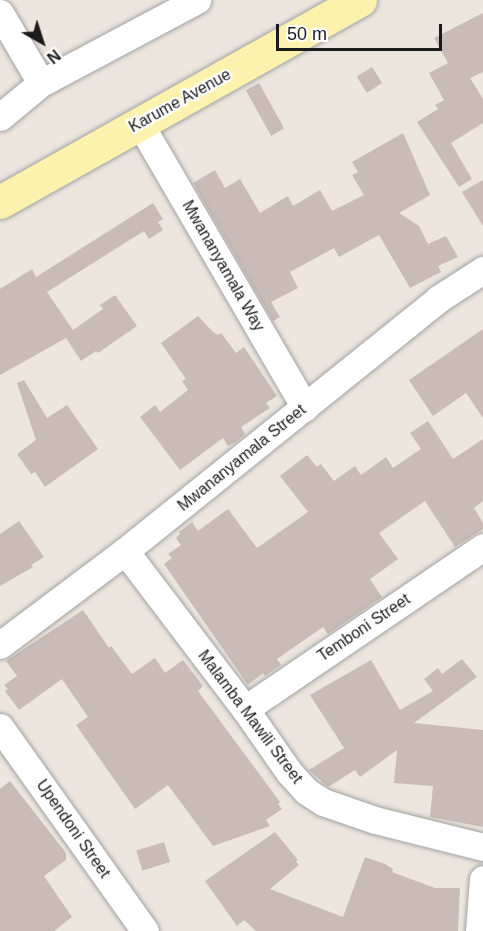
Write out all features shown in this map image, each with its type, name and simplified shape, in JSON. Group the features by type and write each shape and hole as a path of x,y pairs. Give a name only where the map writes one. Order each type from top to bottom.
{"main road":[{"name":"Karume Avenue","path":"0,202 360,0"}],"street":[{"path":"0,117 40,83 197,0"},
{"path":"0,13 40,83"},
{"name":"Mwananyamala Way","path":"140,124 305,407"},
{"name":"Mwananyamala Street","path":"0,645 125,550 438,299 483,270"},
{"name":"Temboni Street","path":"245,709 483,547"},
{"name":"Malamba Mawili Street","path":"125,550 306,792 323,802 375,820 483,847"},
{"name":"Upendoni Street","path":"0,728 145,931"},
{"path":"479,931 483,879"}],"building":[{"path":"483,13 483,72 470,78 483,99 483,123 451,143 472,179 459,187 417,122 438,109 435,105 444,100 429,73 448,63 434,38"},
{"path":"372,67 382,83 367,93 357,77"},
{"path":"259,83 284,128 271,136 246,90"},
{"path":"403,133 430,195 399,213 419,226 428,244 446,236 458,257 438,266 441,272 410,288 379,235 339,257 334,248 290,272 298,288 271,302 280,317 273,321 193,183 215,170 225,188 240,179 260,213 288,196 293,206 320,190 332,211 364,195 352,175 358,172 352,162"},
{"path":"483,180 483,226 462,192"},
{"path":"153,203 163,219 158,222 163,230 149,239 144,231 47,292 73,330 103,309 100,305 115,295 137,326 98,353 96,351 81,361 66,338 0,375 0,289 32,269 36,277"},
{"path":"198,316 213,332 218,335 221,333 236,353 244,347 277,396 266,403 270,408 241,427 245,434 236,442 228,446 223,438 180,470 140,417 155,405 160,412 188,390 182,381 186,379 161,343"},
{"path":"483,329 483,418 466,393 433,416 409,380"},
{"path":"24,380 47,418 67,405 98,449 45,487 35,472 31,474 17,454 36,440 17,383"},
{"path":"428,421 453,459 483,439 483,501 474,508 483,523 483,529 455,547 425,501 379,533 398,559 370,579 382,597 328,634 323,627 277,659 281,665 265,676 263,673 248,685 164,564 172,558 168,554 181,545 176,538 179,532 192,522 198,531 228,509 257,548 308,512 280,476 307,455 317,467 321,464 334,481 355,466 361,475 386,457 393,468 421,449 410,433"},
{"path":"19,521 44,557 31,565 33,567 0,586 0,534"},
{"path":"83,610 109,648 111,646 132,674 155,658 165,673 183,660 203,686 198,691 280,802 278,804 282,809 266,820 270,826 213,846 168,785 135,809 76,725 88,717 62,679 19,710 5,691 8,689 4,685 17,676 6,661"},
{"path":"462,659 477,677 414,723 483,730 483,827 430,817 433,786 394,783 397,750 360,777 355,770 328,787 309,770 344,748 310,695 371,660 400,710 433,691 424,679 438,668 442,674"},
{"path":"10,781 66,853 66,860 44,876 72,917 54,931 0,931 0,789"},
{"path":"275,832 298,860 296,861 299,865 270,889 343,917 365,857 385,864 393,869 392,872 435,888 460,888 458,931 256,931 244,920 237,926 205,881"},
{"path":"164,842 170,862 142,871 136,850"}]}
